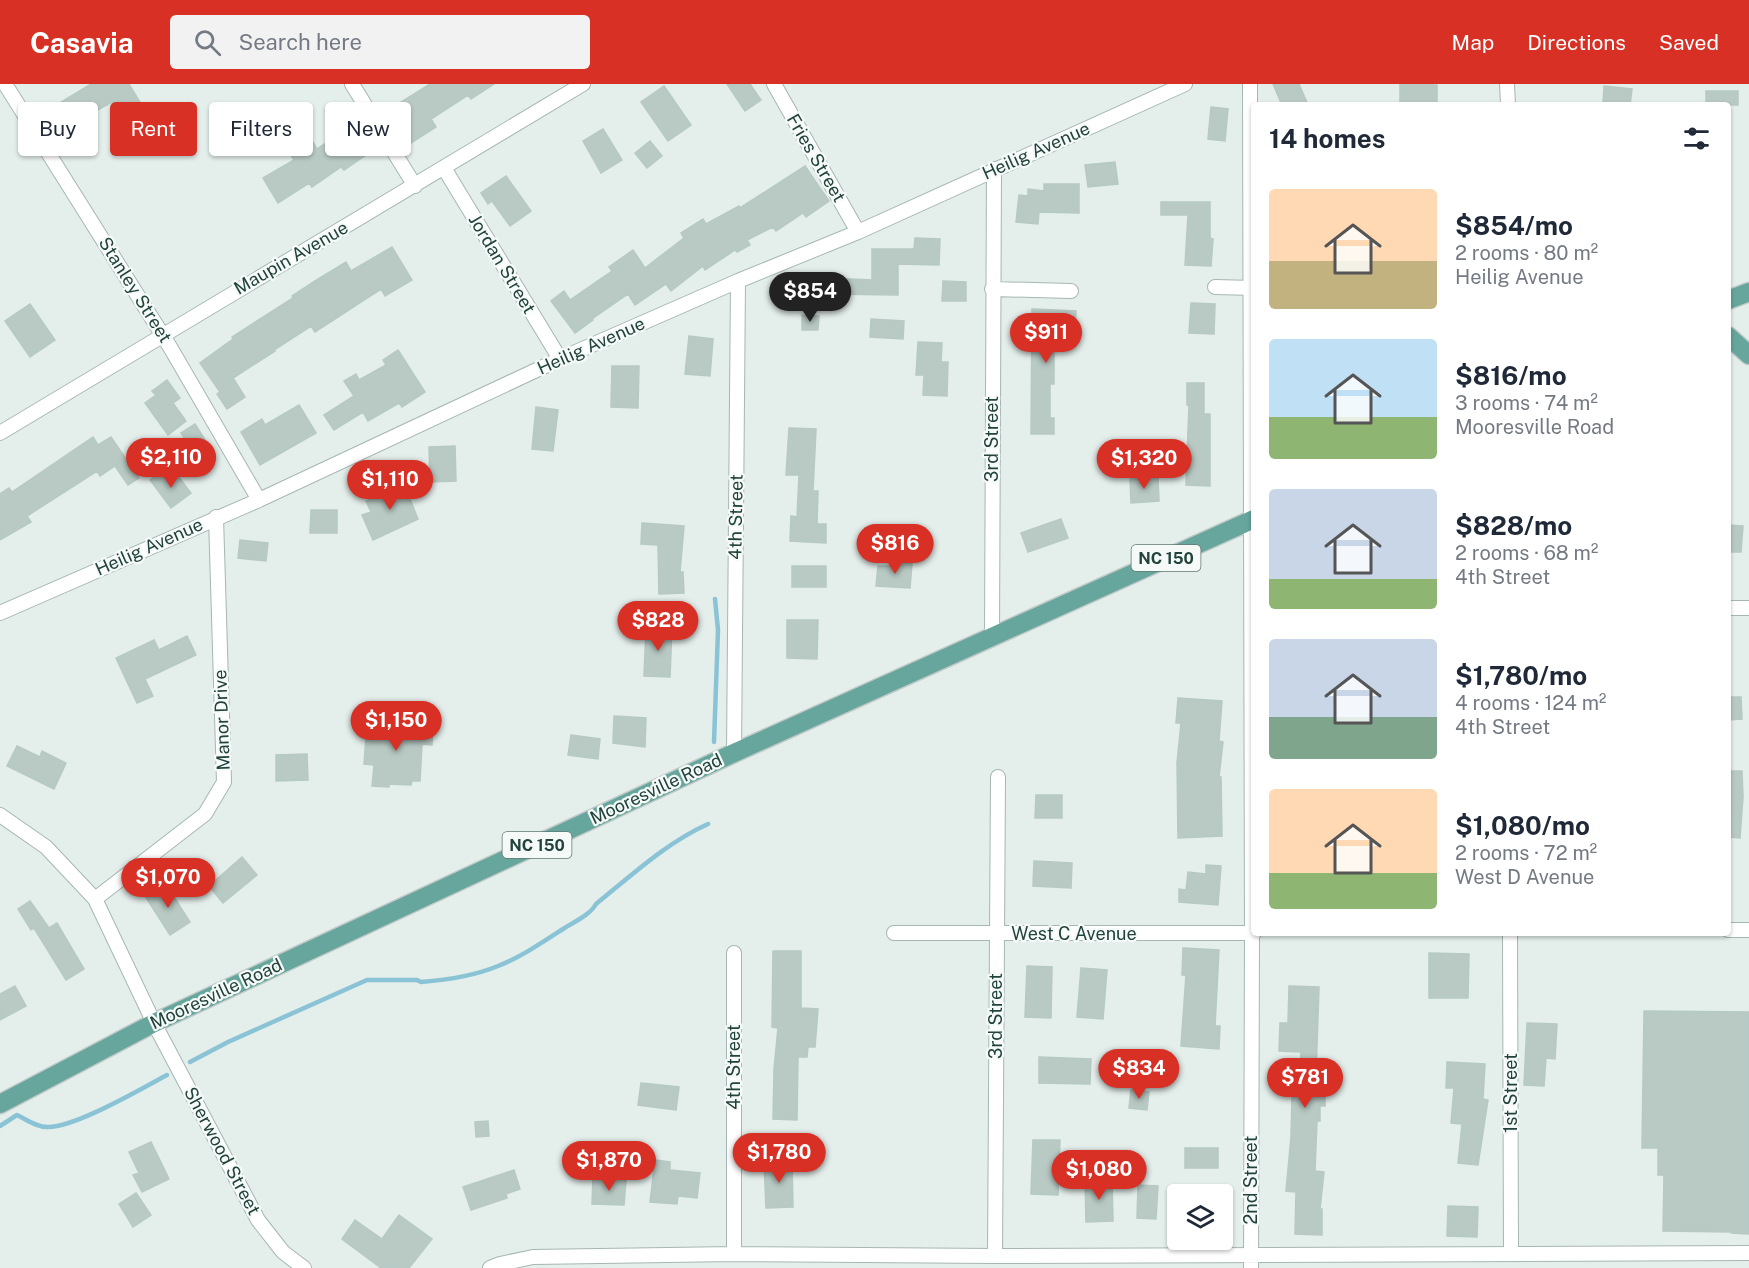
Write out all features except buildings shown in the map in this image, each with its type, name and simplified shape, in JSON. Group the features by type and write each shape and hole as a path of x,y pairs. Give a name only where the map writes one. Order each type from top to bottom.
{"main road":[{"path":"1731,299 1749,292"},
{"path":"1731,339 1749,355"},
{"name":"Mooresville Road","path":"0,1104 154,1023 734,753 1251,519"}],"street":[{"name":"Stanley Street","path":"5,84 162,334 259,500"},
{"path":"352,84 415,186"},
{"name":"Maupin Avenue","path":"0,432 583,84"},
{"name":"Fries Street","path":"774,84 858,232"},
{"name":"Heilig Avenue","path":"0,613 259,500 560,359 858,232 1168,88 1185,84"},
{"name":"2nd Street","path":"1250,84 1251,186"},
{"path":"1508,84 1508,102"},
{"name":"Jordan Street","path":"444,168 560,359"},
{"name":"3rd Street","path":"992,636 994,169"},
{"name":"4th Street","path":"734,753 738,282"},
{"path":"1215,287 1251,288"},
{"path":"992,289 1071,291"},
{"name":"Manor Drive","path":"94,899 205,814 224,782 216,518"},
{"path":"1731,608 1749,608"},
{"name":"3rd Street","path":"995,1256 998,777"},
{"name":"Sherwood Street","path":"0,814 46,847 94,899 154,1023 258,1220 283,1252 304,1268"},
{"path":"1731,930 1749,930"},
{"name":"West C Avenue","path":"894,933 1251,933"},
{"name":"2nd Street","path":"1251,1261 1253,936"},
{"name":"1st Street","path":"1510,936 1511,1254"},
{"name":"4th Street","path":"734,953 734,1254"},
{"path":"490,1268 500,1263 533,1257 734,1254 1251,1261 1511,1254 1749,1253"}],"waterway":[{"path":"714,742 718,630 715,599"},
{"path":"190,1062 228,1042 367,980 417,980 421,982 441,980 479,972 507,962 590,912 596,904 650,860 678,840 708,824"},
{"path":"0,1126 17,1115 43,1127 59,1126 107,1107 167,1075"}]}
